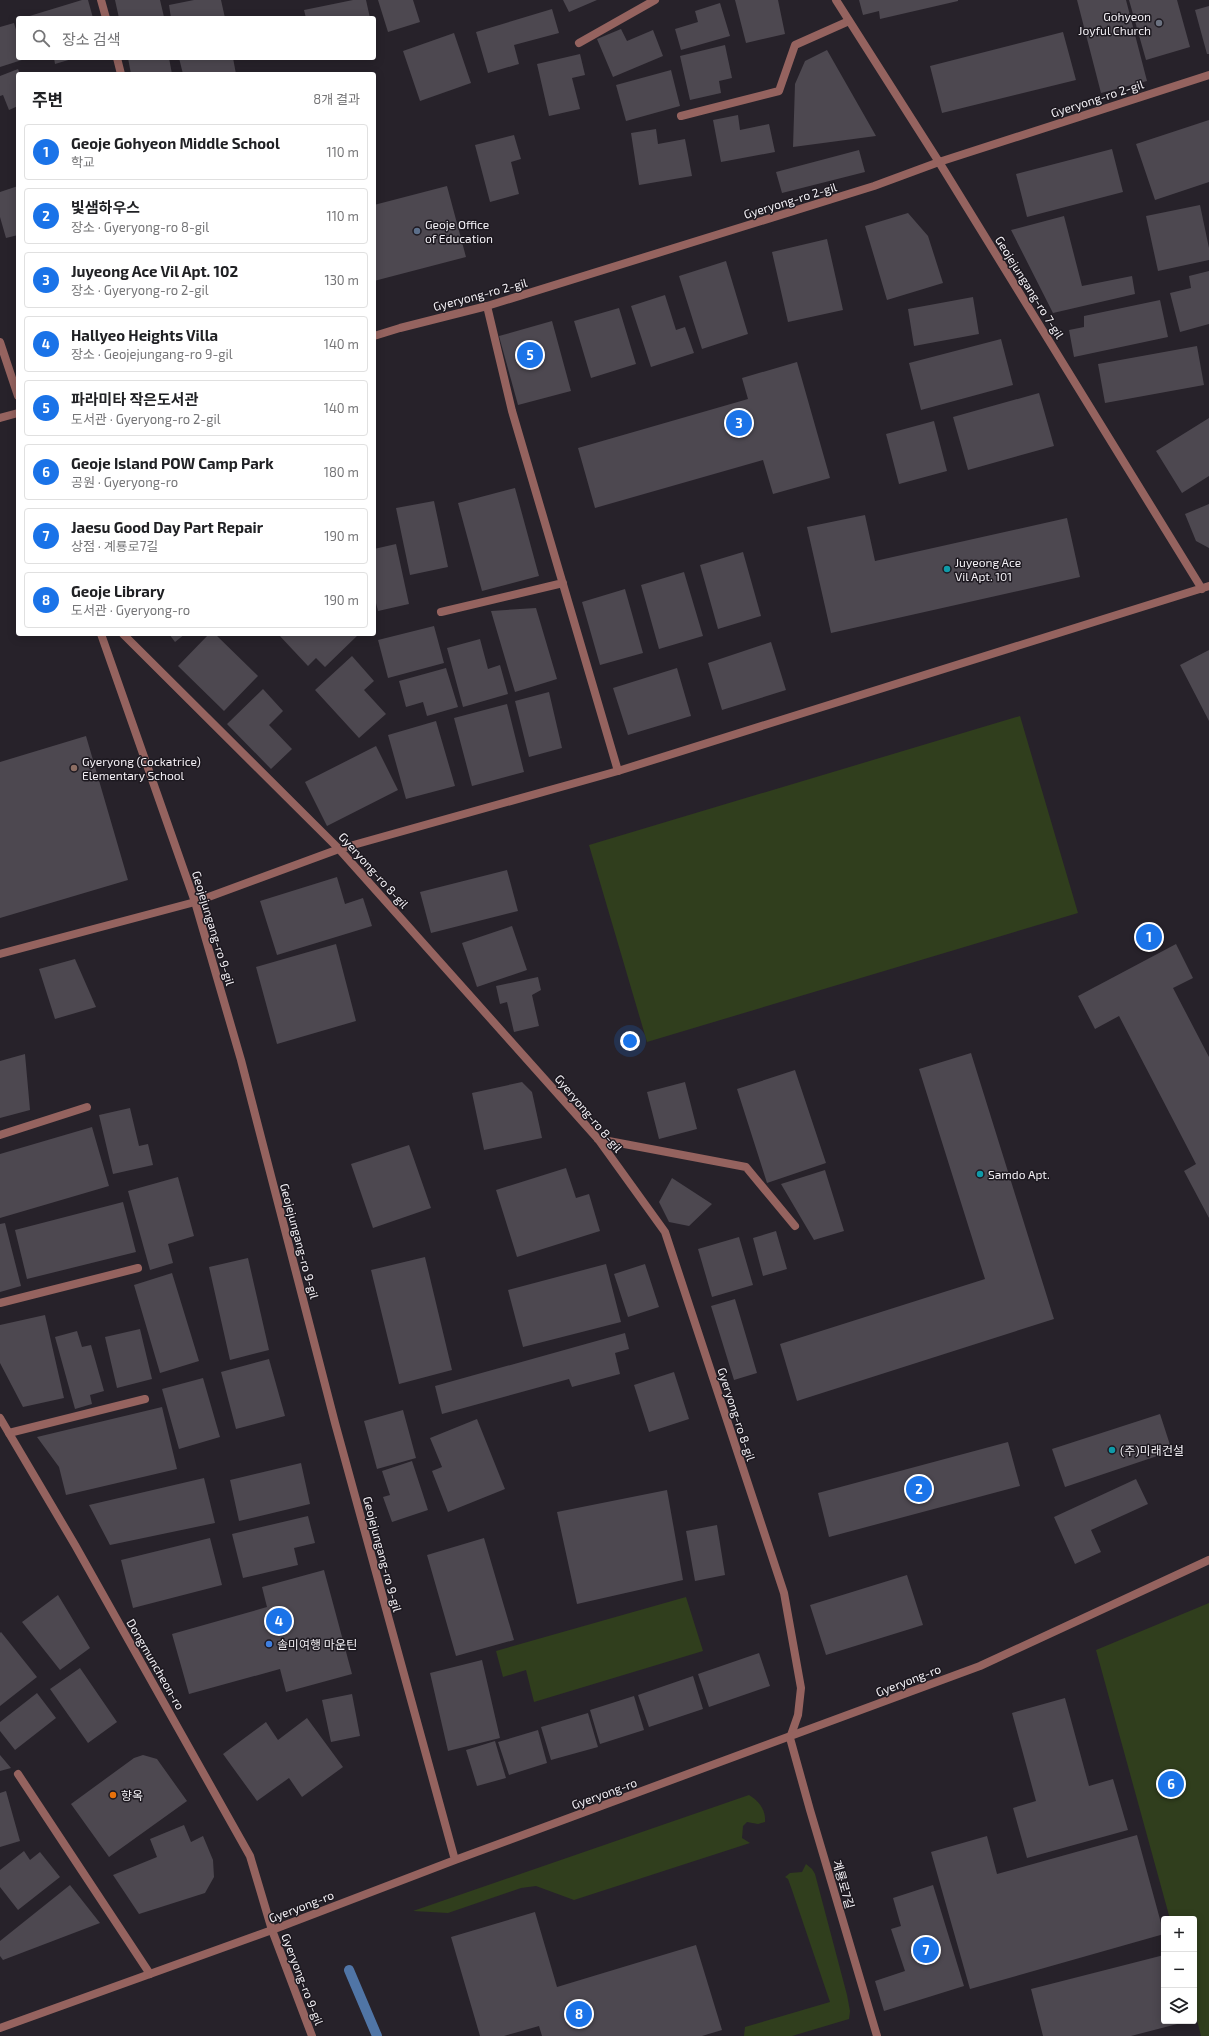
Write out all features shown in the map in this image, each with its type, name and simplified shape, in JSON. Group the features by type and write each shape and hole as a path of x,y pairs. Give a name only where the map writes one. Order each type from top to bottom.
{"street":[{"path":"101,0 105,16"},
{"path":"579,43 655,0"},
{"name":"Geojejungang-ro 7-gil","path":"836,0 1206,588"},
{"path":"681,116 779,91 796,45 849,21"},
{"path":"118,60 120,72"},
{"name":"Gyeryong-ro 2-gil","path":"376,335 487,306 874,186 939,162 1209,75"},
{"path":"487,306 512,411 618,771"},
{"path":"0,342 16,390"},
{"path":"0,418 16,414"},
{"path":"441,612 563,583"},
{"path":"0,954 195,902 340,849 618,771 1206,588"},
{"name":"Geojejungang-ro 9-gil","path":"102,636 195,902 241,1060 335,1423 455,1860"},
{"name":"Gyeryong-ro 8-gil","path":"125,636 340,849 598,1139 665,1232 784,1593 801,1688 798,1715 790,1738"},
{"path":"0,1135 87,1106"},
{"path":"598,1139 746,1167 795,1226"},
{"path":"0,1303 138,1268"},
{"path":"9,1433 145,1399"},
{"name":"Dongmuncheon-ro","path":"0,1418 75,1545 250,1856 272,1930"},
{"name":"Gyeryong-ro","path":"0,2028 272,1930 455,1860 790,1738 980,1666 1209,1560"},
{"name":"계룡로7길","path":"790,1738 877,2036"},
{"path":"18,1774 150,1974"},
{"name":"Gyeryong-ro 9-gil","path":"272,1930 312,2036"}],"green space":[{"path":"1020,716 1078,913 647,1042 589,845"},
{"path":"686,1597 703,1651 534,1702 526,1670 503,1677 496,1651"},
{"path":"1209,1603 1209,2036 1201,2036 1197,2020 1197,1916 1169,1916 1096,1650"},
{"path":"749,1795 761,1806 765,1818 765,1822 758,1824 747,1822 743,1826 742,1838 750,1843 574,1900 536,1886 521,1888 448,1913 413,1911"},
{"path":"806,1864 815,1874 847,1995 850,2011 849,2019 792,2036 744,2036 745,2027 830,2002 792,1890 788,1879 785,1877 790,1873 802,1872"}],"building":[{"path":"82,0 88,0 92,16 30,16"},
{"path":"115,0 160,0 164,16 119,16"},
{"path":"194,0 221,0 225,16 171,16 169,5"},
{"path":"353,0 366,0 370,16 306,16 304,10"},
{"path":"378,0 413,0 420,22 388,32"},
{"path":"563,0 597,0 569,12"},
{"path":"735,0 778,0 785,34 746,43"},
{"path":"859,0 958,1 880,19 879,11 863,15"},
{"path":"1077,0 1126,0 1147,81 1101,93"},
{"name":"Gohyeon Joyful Church","path":"1129,0 1177,0 1190,47 1146,60"},
{"path":"720,3 730,36 681,50 675,29 698,22 695,11"},
{"path":"1209,6 1209,54 1207,54 1195,10"},
{"path":"552,9 559,33 514,45 519,64 488,73 476,32"},
{"path":"14,23 16,30 16,60 22,60 0,67 0,27"},
{"path":"621,29 627,41 653,30 663,56 613,77 597,39"},
{"path":"1063,32 1076,80 942,113 930,66"},
{"path":"454,33 471,83 420,101 403,51"},
{"path":"725,45 732,78 719,81 721,93 690,100 680,56"},
{"path":"827,50 876,136 793,147 795,84 805,61"},
{"path":"580,54 585,75 572,78 580,109 549,116 537,64"},
{"path":"54,60 68,60 55,64"},
{"path":"128,60 169,60 172,72 131,72"},
{"path":"180,60 233,60 236,72 182,72"},
{"path":"18,69 19,72 16,72 16,107 9,110 3,95 0,96 0,76"},
{"path":"671,70 680,106 626,121 616,85"},
{"path":"738,115 740,130 769,124 775,152 721,162 713,120"},
{"path":"1209,120 1209,182 1155,200 1136,144"},
{"path":"656,129 658,144 685,139 692,176 639,185 631,133"},
{"path":"514,135 521,159 511,162 519,194 490,202 475,145"},
{"path":"1112,149 1123,192 1027,217 1016,174"},
{"path":"859,150 865,172 782,193 776,172"},
{"name":"Geoje Office of Education","path":"447,186 466,257 376,280 376,204"},
{"path":"16,187 16,236 6,238 0,217 0,192"},
{"path":"1200,205 1209,248 1209,260 1158,271 1146,216"},
{"path":"908,213 928,236 943,283 887,300 865,226"},
{"path":"1064,216 1082,286 1132,276 1135,294 1053,313 1011,230"},
{"path":"827,239 843,310 788,322 772,252"},
{"path":"726,261 748,334 702,349 679,276"},
{"path":"1209,271 1209,324 1180,332 1170,293 1191,288 1189,276"},
{"path":"665,295 676,330 685,327 694,353 651,367 631,306"},
{"path":"973,297 979,334 914,346 908,309"},
{"path":"1160,300 1168,337 1074,357 1069,330 1084,327 1084,316"},
{"path":"619,308 636,364 591,378 574,321"},
{"path":"552,321 571,391 518,405 499,336"},
{"path":"1001,339 1013,385 921,410 909,363"},
{"path":"1197,346 1204,385 1105,403 1098,364"},
{"path":"797,362 830,478 773,494 763,460 595,508 578,448 748,399 742,378"},
{"path":"1039,393 1054,446 968,470 953,417"},
{"path":"1209,418 1209,476 1182,493 1156,451"},
{"path":"934,421 947,471 899,484 886,434"},
{"path":"515,488 539,576 482,591 458,503"},
{"path":"434,501 448,567 410,575 396,508"},
{"path":"1209,504 1209,548 1196,541 1185,514"},
{"name":"Juyeong Ace Vil Apt. 101","path":"865,515 875,561 1067,518 1080,577 831,633 807,527"},
{"path":"396,544 409,604 378,611 376,603 376,549"},
{"path":"743,552 761,616 718,629 700,565"},
{"path":"684,572 703,636 659,649 641,585"},
{"path":"625,589 643,653 600,665 582,602"},
{"path":"536,608 557,679 515,692 491,611"},
{"path":"434,626 444,663 388,678 378,640"},
{"path":"170,636 182,636 175,642"},
{"path":"207,636 217,636 258,676 224,711 178,666"},
{"path":"280,636 357,636 325,667 316,658 308,666"},
{"path":"480,639 488,669 500,665 508,694 463,707 447,648"},
{"path":"771,642 786,690 722,710 708,663"},
{"path":"1209,650 1209,721 1180,665"},
{"path":"352,656 374,681 364,690 386,714 359,738 315,690"},
{"path":"446,668 458,707 427,716 423,702 406,707 399,681"},
{"path":"677,668 691,716 628,735 613,688"},
{"path":"263,689 283,711 269,725 292,749 271,769 227,724"},
{"path":"549,692 562,748 529,757 515,701"},
{"path":"507,704 524,772 472,786 454,718"},
{"path":"436,721 455,786 406,799 388,735"},
{"path":"86,736 128,880 0,918 0,762"},
{"path":"376,746 398,790 327,826 305,782"},
{"path":"507,870 518,911 431,933 420,892"},
{"path":"337,877 345,904 363,898 372,926 277,955 260,901"},
{"path":"512,926 527,970 477,987 462,943"},
{"path":"336,944 356,1021 277,1044 256,967"},
{"path":"1176,944 1193,978 1173,988 1209,1057 1209,1218 1184,1171 1196,1164 1119,1016 1095,1029 1078,996"},
{"path":"75,959 96,1007 55,1019 39,969"},
{"path":"538,977 541,990 532,995 539,1026 514,1032 507,1002 500,1004 496,986"},
{"name":"Samdo Apt.","path":"971,1053 1054,1319 797,1401 780,1344 985,1279 919,1069"},
{"path":"25,1054 30,1110 0,1118 0,1061"},
{"path":"795,1070 826,1163 767,1183 737,1089"},
{"path":"522,1082 532,1092 542,1138 484,1150 472,1093"},
{"path":"685,1082 697,1129 659,1139 647,1092"},
{"path":"130,1108 139,1146 148,1144 153,1165 113,1174 99,1115"},
{"path":"92,1127 109,1186 0,1218 0,1154"},
{"path":"409,1145 431,1208 373,1228 351,1164"},
{"path":"566,1168 576,1198 589,1194 600,1231 517,1257 496,1190"},
{"path":"825,1170 844,1231 814,1240 781,1184"},
{"path":"178,1177 194,1236 168,1244 173,1263 150,1270 128,1191"},
{"path":"672,1178 712,1204 689,1226 669,1222 659,1202"},
{"path":"123,1202 136,1252 27,1279 15,1230"},
{"path":"5,1223 21,1286 0,1292 0,1224"},
{"path":"776,1231 787,1269 763,1276 753,1238"},
{"path":"739,1237 753,1285 712,1297 698,1249"},
{"path":"425,1257 452,1370 399,1384 371,1270"},
{"path":"248,1258 269,1350 230,1360 209,1267"},
{"path":"606,1264 621,1322 523,1347 508,1290"},
{"path":"645,1264 659,1307 628,1317 614,1274"},
{"path":"172,1273 199,1361 160,1373 134,1285"},
{"path":"735,1299 757,1373 734,1380 711,1306"},
{"path":"45,1315 64,1398 23,1407 0,1363 0,1325"},
{"path":"140,1329 152,1379 117,1388 105,1337"},
{"path":"77,1331 82,1347 91,1345 104,1391 90,1395 92,1404 75,1409 55,1337"},
{"path":"625,1333 629,1349 615,1353 620,1374 572,1387 569,1379 442,1414 435,1386"},
{"path":"269,1359 285,1416 236,1429 221,1372"},
{"path":"674,1372 689,1419 649,1432 634,1385"},
{"path":"203,1378 220,1437 179,1449 162,1389"},
{"path":"162,1407 177,1469 66,1495 59,1467 37,1437"},
{"path":"403,1410 416,1458 377,1469 364,1421"},
{"name":"(주)미래건설","path":"1160,1414 1172,1451 1065,1487 1052,1449"},
{"path":"477,1419 505,1489 448,1512 432,1471 442,1467 430,1438"},
{"path":"1008,1442 1020,1486 829,1537 818,1493"},
{"path":"412,1461 428,1510 392,1522 383,1497 390,1495 382,1471"},
{"path":"301,1463 310,1504 239,1521 230,1480"},
{"path":"204,1478 215,1523 110,1545 89,1505"},
{"path":"1136,1479 1148,1504 1091,1530 1101,1552 1075,1564 1054,1517"},
{"path":"667,1490 683,1580 577,1604 557,1512"},
{"path":"308,1516 315,1543 294,1548 298,1565 243,1578 232,1534"},
{"path":"717,1525 725,1575 695,1581 686,1531"},
{"path":"210,1538 222,1585 133,1608 121,1560"},
{"path":"484,1538 514,1640 456,1656 427,1555"},
{"path":"324,1570 352,1674 286,1692 280,1669 189,1694 172,1634 267,1607 262,1587"},
{"path":"907,1575 923,1625 826,1655 810,1605"},
{"path":"58,1595 90,1648 60,1670 22,1622"},
{"path":"1,1632 37,1677 0,1706 0,1633"},
{"path":"759,1653 770,1686 709,1707 698,1674"},
{"path":"482,1660 500,1738 448,1751 430,1673"},
{"path":"80,1668 117,1722 88,1743 50,1689"},
{"path":"693,1676 703,1709 649,1727 638,1695"},
{"path":"37,1693 56,1718 15,1750 0,1731 0,1722"},
{"path":"352,1694 360,1736 331,1742 322,1700"},
{"path":"634,1696 644,1730 600,1744 590,1710"},
{"path":"1065,1698 1089,1786 1113,1779 1128,1830 1027,1858 1013,1808 1036,1801 1012,1713"},
{"path":"588,1713 598,1747 551,1760 541,1727"},
{"path":"307,1718 343,1767 302,1797 289,1778 257,1801 223,1754 266,1722 278,1740"},
{"path":"538,1730 547,1763 509,1775 498,1742"},
{"path":"495,1741 506,1778 477,1786 466,1750"},
{"path":"0,1755 11,1768 0,1771"},
{"path":"143,1755 157,1759 187,1801 109,1857 71,1804 134,1758"},
{"path":"6,1791 20,1841 0,1847 0,1793"},
{"path":"184,1825 191,1842 203,1836 213,1860 214,1877 205,1893 139,1914 113,1875 157,1857 150,1839"},
{"path":"1137,1835 1161,1923 1161,1935 970,1989 931,1852 987,1836 997,1874"},
{"path":"24,1851 30,1860 40,1852 60,1877 18,1910 0,1887 0,1870"},
{"path":"70,1885 100,1923 3,1960 0,1956 0,1941"},
{"path":"933,1885 964,1986 884,2011 875,1981 905,1971 891,1929 901,1926 893,1898"},
{"path":"535,1912 557,1987 696,1945 722,2030 702,2036 542,2036 539,2026 504,2036 480,2036 451,1937"},
{"path":"1161,1956 1161,2024 1177,2024 1131,2036 1043,2036 1031,1989"}],"waterway":[{"path":"349,1970 377,2036"}],"place":[{"name":"Gohyeon Joyful Church","path":"1159,23"},
{"name":"Geoje Office of Education","path":"417,231"},
{"name":"파라미타 작은도서관","path":"530,355"},
{"name":"Juyeong Ace Vil Apt. 102","path":"739,423"},
{"name":"Juyeong Ace Vil Apt. 101","path":"947,569"},
{"name":"Gyeryong (Cockatrice) Elementary School","path":"74,768"},
{"name":"Geoje Gohyeon Middle School","path":"1149,937"},
{"name":"Samdo Apt.","path":"980,1174"},
{"name":"(주)미래건설","path":"1112,1450"},
{"name":"빛샘하우스","path":"919,1489"},
{"name":"Hallyeo Heights Villa","path":"279,1621"},
{"name":"솔미여행 마운틴","path":"269,1644"},
{"name":"Geoje Island POW Camp Park","path":"1171,1784"},
{"name":"향옥","path":"113,1795"},
{"name":"Jaesu Good Day Part Repair","path":"926,1950"},
{"name":"Geoje Library","path":"579,2014"}]}
